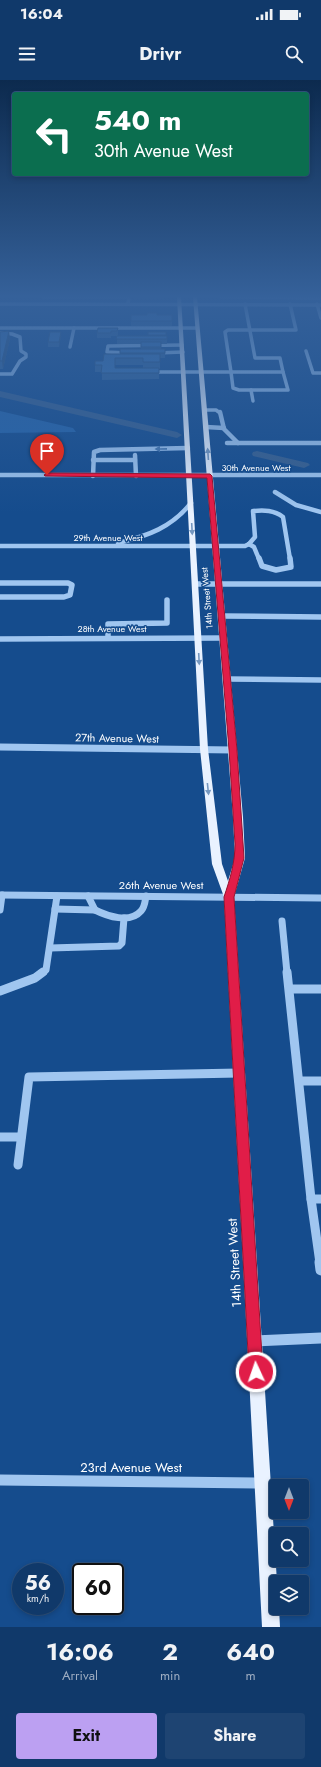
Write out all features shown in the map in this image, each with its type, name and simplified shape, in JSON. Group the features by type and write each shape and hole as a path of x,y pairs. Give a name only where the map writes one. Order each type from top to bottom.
{"main road":[{"name":"14th Street West","path":"184,370 204,749 217,864 229,897 271,1627"},
{"name":"14th Street West","path":"201,372 233,750 240,858 229,897"}],"street":[{"path":"0,374 12,374 15,369"},
{"path":"312,369 313,373 321,373"},
{"path":"143,372 184,370 201,372 231,372 258,372 283,372 288,390 239,390 233,388 231,372"},
{"path":"251,390 253,401"},
{"path":"204,410 216,410 220,412 224,428 238,443"},
{"path":"206,427 224,428"},
{"path":"227,443 321,443"},
{"path":"93,476 94,452 100,450 188,448"},
{"path":"135,449 136,476"},
{"path":"93,460 135,460"},
{"name":"30th Avenue West","path":"0,475 321,475"},
{"path":"275,492 296,505 321,512"},
{"path":"100,546 130,540 160,531 179,519 191,503"},
{"path":"265,510 278,513 283,517 291,567 276,569 262,566 254,547 249,544 254,537 253,511 265,510"},
{"name":"29th Avenue West","path":"0,546 245,546 249,544"},
{"path":"0,583 68,583 72,585 72,588 70,595 64,597 0,597"},
{"path":"195,584 321,584"},
{"path":"108,638 108,624 168,623 167,600"},
{"path":"222,616 321,617"},
{"name":"28th Avenue West","path":"0,639 224,638"},
{"path":"227,679 321,680"},
{"name":"27th Avenue West","path":"0,747 233,750"},
{"path":"0,910 1,895"},
{"name":"26th Avenue West","path":"1,895 321,898"},
{"path":"0,991 35,978 46,970 48,965 57,896"},
{"path":"88,896 95,910"},
{"path":"56,909 95,910 109,916 124,918 140,911 144,906 146,896"},
{"path":"50,948 92,948 119,946 122,943 124,918"},
{"path":"282,921 311,1199 321,1270"},
{"path":"290,989 321,989"},
{"path":"18,1165 29,1077 239,1073"},
{"path":"299,1081 321,1081"},
{"path":"0,1137 21,1137"},
{"path":"311,1199 321,1199"},
{"path":"254,1341 321,1338"},
{"name":"23rd Avenue West","path":"0,1480 262,1483"}],"shaded area":[{"path":"0,411 73,428 76,432 0,433"}],"building":[{"path":"101,369 159,369 159,373 101,373"}],"waterway":[{"path":"0,394 177,435"},
{"path":"257,454 304,465"}],"route":[{"path":"47,475 210,476 233,750 240,858 229,897 256,1372"}]}
